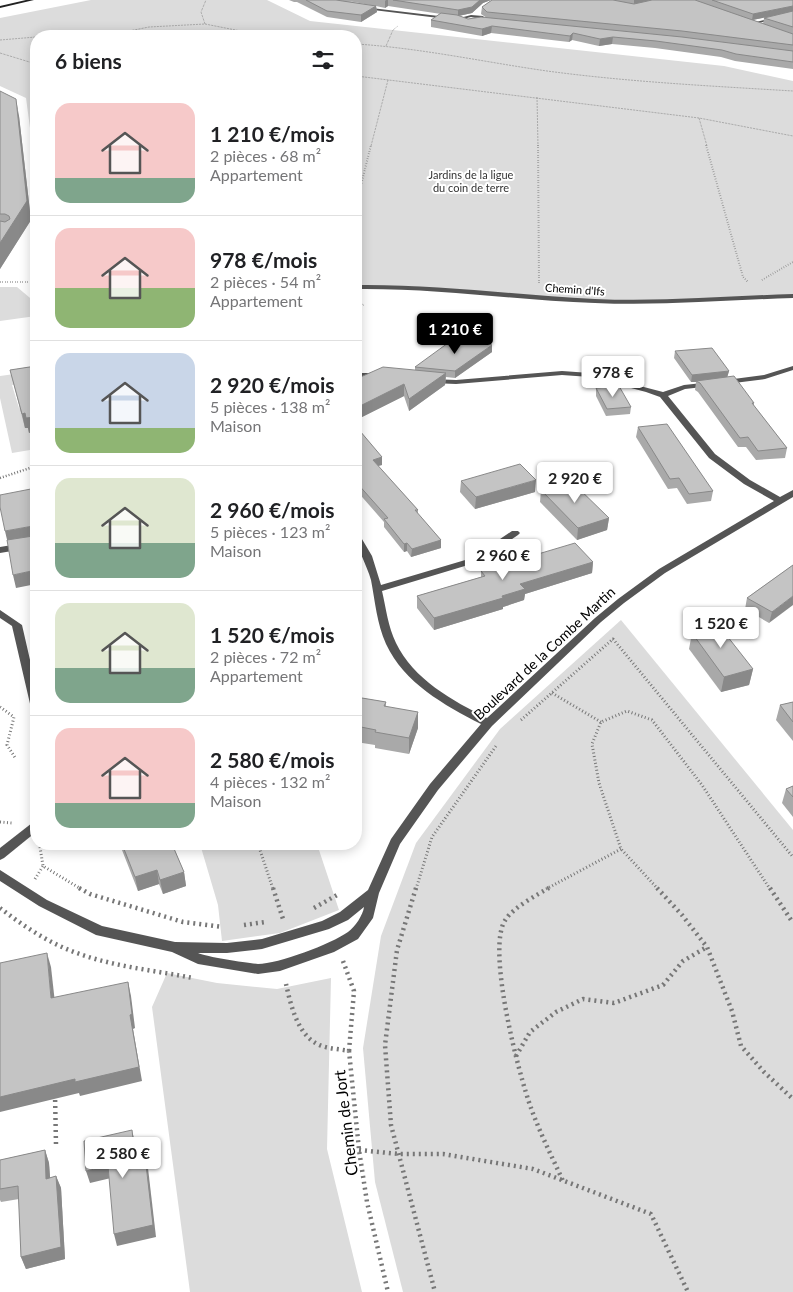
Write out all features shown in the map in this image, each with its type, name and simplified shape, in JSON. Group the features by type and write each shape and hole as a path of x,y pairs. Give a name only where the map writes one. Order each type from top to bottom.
{"main road":[{"path":"0,3 13,0"},
{"path":"0,7 32,0"}],"street":[{"path":"358,5 363,8 458,19 468,23 483,21 491,23"},
{"path":"475,16 479,10"},
{"path":"750,24 793,14"},
{"path":"458,19 464,16 475,16 483,18 483,21"},
{"path":"742,21 758,27"},
{"name":"Chemin d'Ifs","path":"362,287 406,286 606,301 793,296"},
{"path":"663,395 684,388 765,377 793,368"},
{"path":"421,380 456,382 562,374 590,375 649,390 663,395 712,456 747,482 780,501"},
{"path":"362,375 393,376"},
{"name":"Boulevard de la Combe Martin","path":"175,948 198,959 258,969 280,966 330,948 354,935 369,914 373,894 395,842 434,787 488,724 598,620 621,601 662,571 793,493"},
{"path":"379,589 474,560 515,534"},
{"path":"362,542 379,589 385,628 400,660 432,691 488,724"},
{"path":"0,550 30,545"},
{"path":"0,613 17,625 30,682"},
{"path":"0,855 30,831"},
{"name":"Boulevard de la Combe Martin","path":"0,875 43,903 100,931 175,948 227,948 262,944 288,937 325,925 344,916 373,894"}],"path":[{"path":"205,24 200,14 206,0"},
{"path":"130,30 165,25 205,24 236,30"},
{"path":"386,46 393,30"},
{"path":"0,40 30,38"},
{"path":"362,44 386,46 549,72 683,84 793,91"},
{"path":"0,54 30,62"},
{"path":"362,77 699,118 793,136"},
{"path":"362,181 388,79"},
{"path":"537,98 539,297"},
{"path":"699,118 743,277 752,286 757,296"},
{"path":"752,286 793,262"},
{"path":"0,282 30,282"},
{"path":"0,478 30,469"},
{"path":"517,723 612,639 793,856"},
{"path":"552,693 601,722"},
{"path":"0,707 14,717 7,745 16,759"},
{"path":"793,923 702,785 652,720 627,711 601,722 592,744 599,783 620,850 676,908 707,947 732,1011 741,1046 764,1072 793,1099"},
{"path":"435,1292 391,1125 385,1045 397,950 432,837 498,743"},
{"path":"40,850 43,866 90,894 183,922 226,928"},
{"path":"260,850 288,937"},
{"path":"564,1180 531,1108 516,1056 509,1028 498,946 505,919 535,895 620,850"},
{"path":"306,911 339,894"},
{"path":"0,908 18,922 68,950 116,964 198,979"},
{"path":"236,926 283,919 291,916"},
{"path":"516,1056 530,1032 556,1012 583,999 614,1003 663,984 683,961 707,947"},
{"path":"330,948 342,958 354,991 349,1051"},
{"name":"Chemin de Jort","path":"280,966 290,1002 304,1032 320,1045 349,1051 359,1150 367,1202 388,1292"},
{"path":"277,984 285,983"},
{"path":"55,1084 56,1145"},
{"path":"359,1150 399,1154 443,1154 533,1169 651,1214 688,1292"}],"green space":[{"name":"Jardins de la ligue du coin de terre","path":"91,0 267,0 310,21 724,66 793,81 793,297 596,303 407,286 362,288 362,30 30,30 30,128 26,98 0,86 0,18"},
{"path":"0,287 17,287 30,298 30,317 0,321"},
{"path":"30,372 30,381 12,385 19,408 30,406 30,450 12,453 0,398 0,376"},
{"path":"621,620 793,830 793,1292 403,1292 375,1182 363,1048 381,936 416,843 500,729"},
{"path":"202,850 319,850 339,910 280,933 222,941 218,905"},
{"path":"167,973 217,983 277,989 331,978 327,1149 362,1292 190,1292 152,1007"}],"building":[{"path":"306,0 336,0 376,6 361,15 327,11"},
{"path":"393,0 480,0 472,7 458,10"},
{"path":"492,0 613,0 634,4 652,0 695,0 793,34 793,45 682,31 487,12 482,7"},
{"path":"712,0 793,0 793,6 753,14"},
{"path":"793,11 793,27 764,18"},
{"path":"441,13 457,15 468,19 481,17 682,37 793,51 793,62 656,41 613,37 600,39 573,33 570,36 492,26 482,29 431,20"},
{"path":"0,91 16,99 27,201 0,243 0,221 5,222 10,219 5,214 0,214"},
{"path":"467,336 492,345 455,371 415,367 448,343 455,346"},
{"path":"712,348 729,371 692,375 675,351"},
{"path":"30,367 30,418 26,418 25,413 22,414 10,370"},
{"path":"383,367 446,373 409,399 404,384 362,405 362,376"},
{"path":"734,376 754,403 752,403 787,448 758,451 748,437 740,438 700,383 696,381"},
{"path":"619,386 631,407 607,409 596,388"},
{"path":"667,424 713,491 689,494 679,478 670,479 638,427"},
{"path":"362,433 382,457 373,460 418,510 415,510 441,540 412,549 407,543 404,544 384,519 388,518 362,489"},
{"path":"520,464 536,480 476,497 461,481"},
{"path":"571,481 609,518 578,528 541,490"},
{"path":"30,489 30,527 5,531 0,507 0,495"},
{"path":"30,536 30,571 13,575 7,540"},
{"path":"575,543 593,562 520,584 525,589 502,596 503,598 434,618 417,596 485,576 481,571"},
{"path":"793,565 793,596 772,612 747,598"},
{"path":"713,618 753,669 724,677 692,633"},
{"path":"362,698 386,702 384,706 418,712 409,738 375,732 376,730 362,727"},
{"path":"793,702 793,722 780,705"},
{"path":"793,786 793,797 786,789"},
{"path":"124,850 175,850 184,872 160,880 157,870 135,877"},
{"path":"47,953 51,998 128,982 132,1014 130,1015 139,1067 75,1082 75,1079 0,1097 0,963"},
{"path":"132,1130 135,1158 145,1156 153,1225 114,1234 108,1166 86,1171 84,1141"},
{"path":"45,1150 46,1179 56,1176 61,1247 21,1257 18,1186 0,1189 0,1160"}]}
